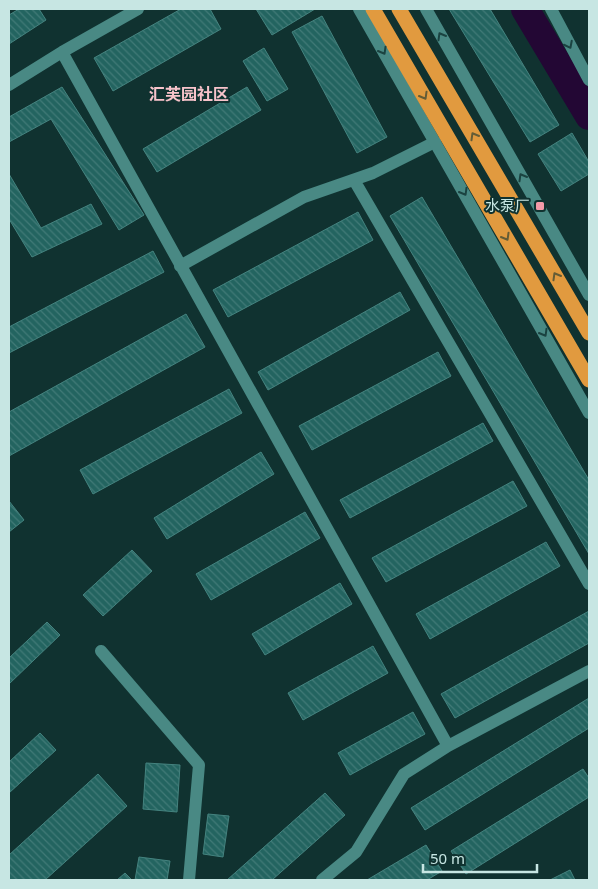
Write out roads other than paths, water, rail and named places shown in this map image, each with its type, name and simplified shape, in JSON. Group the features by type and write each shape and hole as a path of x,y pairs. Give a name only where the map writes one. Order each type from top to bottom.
{"highway":[{"path":"373,9 589,380"},
{"path":"399,9 589,333"}],"street":[{"path":"9,85 62,52 138,9"},
{"path":"359,9 589,413"},
{"path":"426,9 589,295"},
{"path":"551,9 589,80"},
{"path":"62,52 448,746"},
{"path":"180,266 304,197 354,180 435,142"},
{"path":"354,180 589,584"},
{"path":"101,651 199,766 189,880"},
{"path":"322,880 356,852 404,774 448,746 589,672"}],"waterway":[{"path":"525,9 589,116"}],"place":[{"name":"水泵厂","path":"540,206"}],"district":[{"name":"汇芙园社区","path":"189,94"}]}
